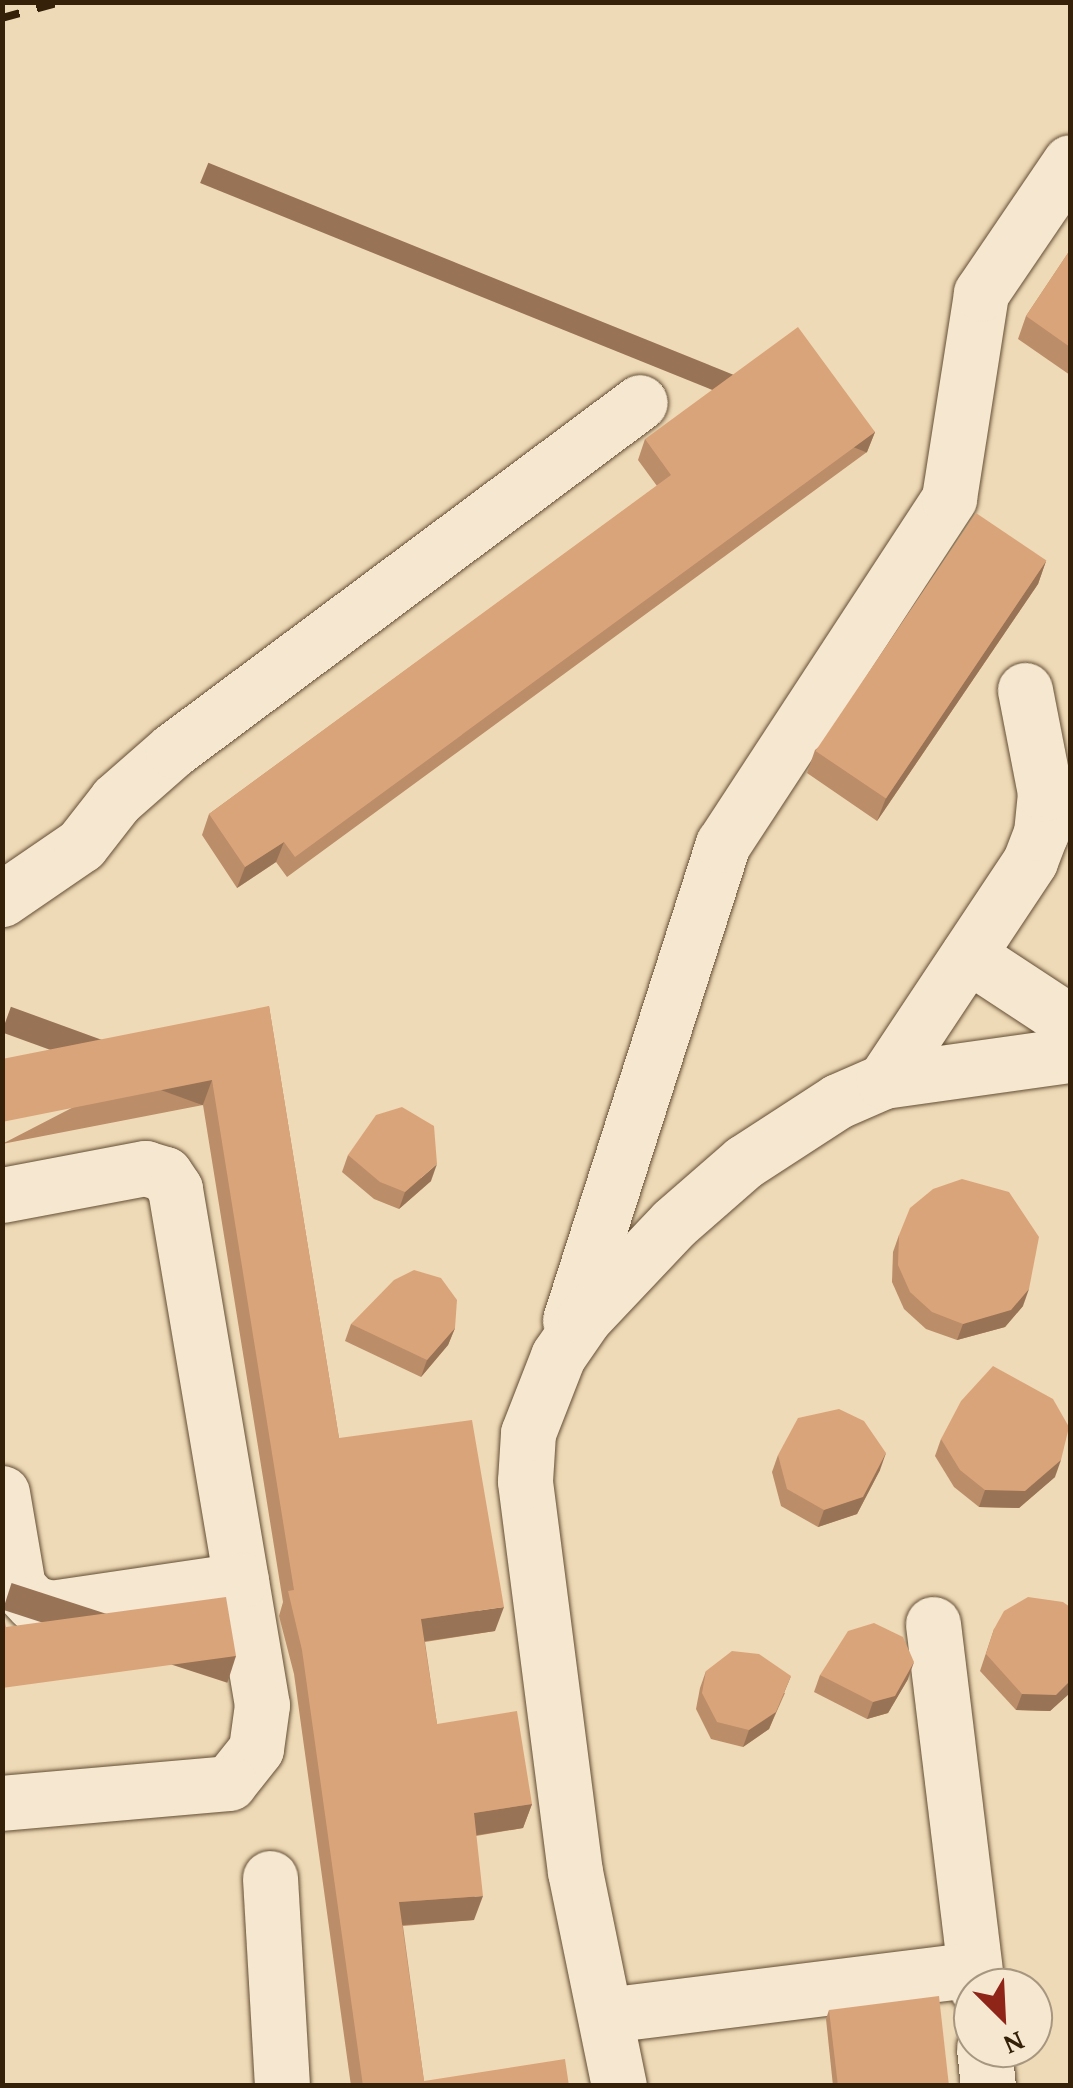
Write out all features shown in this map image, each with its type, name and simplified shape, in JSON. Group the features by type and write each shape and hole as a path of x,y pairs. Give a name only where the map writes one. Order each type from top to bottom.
{"lane":[{"path":"619,2086 574,1872 525,1481 528,1433 558,1356 723,844 948,498 981,293 1070,162"},
{"path":"2,899 81,844 116,800 173,750 640,402"},
{"path":"884,1081 1030,861 1041,833 1045,793 1025,690"},
{"path":"968,955 1070,1022"},
{"path":"558,1356 622,1275 744,1162 838,1101 884,1081 1070,1055"},
{"path":"2,1196 145,1168 165,1174 175,1190 262,1706 258,1739 244,1771 208,1789 2,1803"},
{"path":"2,1493 18,1587 32,1602 50,1608 241,1580"},
{"path":"932,1624 974,1968"},
{"path":"270,1878 282,2086"},
{"path":"607,2015 953,1980"}],"building":[{"path":"1070,250 1070,347 1026,316"},
{"path":"798,327 875,432 295,857 284,842 245,867 209,814 671,475 645,439"},
{"path":"976,513 1046,561 886,798 816,751"},
{"path":"269,1006 339,1438 472,1420 504,1607 421,1619 437,1724 517,1711 532,1804 474,1813 483,1896 399,1902 424,2081 565,2059 569,2086 363,2086 302,1650 288,1591 294,1590 212,1080 2,1122 2,1059"},
{"path":"402,1107 434,1126 437,1164 405,1192 380,1182 348,1155 376,1115"},
{"path":"962,1179 1009,1192 1039,1237 1029,1289 1011,1310 963,1324 932,1312 910,1292 898,1265 899,1235 910,1208 933,1189"},
{"path":"414,1270 441,1278 457,1300 455,1328 427,1360 351,1324 394,1280"},
{"path":"993,1366 1053,1399 1069,1427 1061,1460 1025,1491 985,1490 960,1470 941,1439 961,1401"},
{"path":"839,1409 864,1421 886,1453 863,1497 824,1510 787,1489 778,1455 798,1418"},
{"path":"226,1597 236,1656 2,1688 2,1605 6,1627"},
{"path":"1028,1597 1063,1602 1070,1607 1070,1681 1056,1695 1022,1694 986,1654 1004,1611"},
{"path":"874,1623 903,1637 914,1662 895,1696 873,1702 820,1675 848,1631"},
{"path":"732,1651 759,1654 791,1676 776,1712 749,1730 717,1722 702,1693 706,1671"},
{"path":"939,1996 949,2086 838,2086 829,2010"}],"railway":[{"path":"2,18 60,2"}]}
